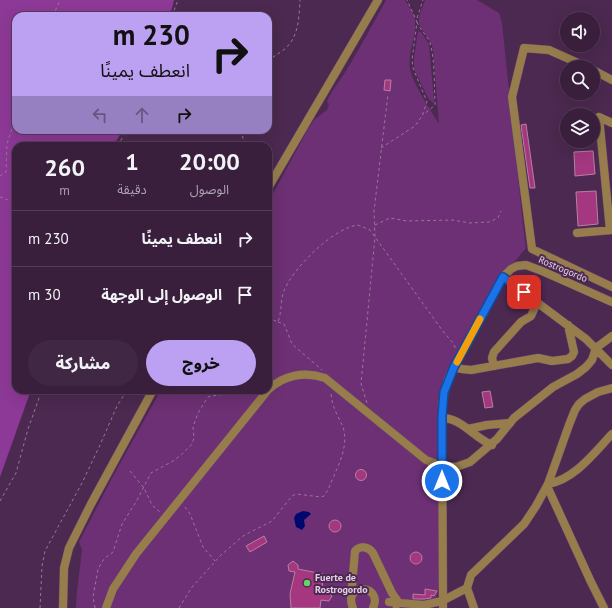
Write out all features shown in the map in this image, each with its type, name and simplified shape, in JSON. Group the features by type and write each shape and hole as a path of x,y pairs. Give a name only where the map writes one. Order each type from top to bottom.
{"street":[{"path":"272,181 378,0"},
{"path":"571,60 549,50 524,48 512,97 532,249 612,287"},
{"path":"600,74 612,80"},
{"path":"577,233 611,230 599,117 612,123"},
{"name":"Rostrogordo","path":"504,275 517,266 530,266 612,302"},
{"path":"442,604 442,418 444,392 454,367 504,275 596,348 612,365"},
{"path":"494,366 492,358 494,352 521,322 531,316 535,307 534,299"},
{"path":"454,367 466,370 538,358 552,361 568,359 574,352 568,325"},
{"path":"272,386 282,379 302,374 320,376 331,383 426,460 442,466 456,467 466,464 492,445 514,418 553,387 582,371 592,360 596,348 612,336"},
{"path":"474,608 467,588 471,575 524,524 548,485 575,410 579,404 598,392 612,388"},
{"path":"63,608 64,568 69,548 91,504 151,394"},
{"path":"106,608 109,597 118,580 136,554 265,394"},
{"path":"442,418 454,420 492,445"},
{"path":"468,429 487,425 510,423"},
{"path":"548,485 562,480 574,473 612,434"},
{"path":"548,485 604,608"},
{"path":"351,604 355,551 360,547 369,549 373,553 392,593 399,603"},
{"path":"353,582 356,586 369,590 376,598 391,605"},
{"path":"373,608 381,604 442,604 467,588"},
{"path":"351,604 357,590 363,589"},
{"path":"373,594 375,598 373,608"}],"path":[{"path":"55,12 60,0"},
{"path":"174,12 178,0"},
{"path":"272,58 288,46 296,34 300,0"},
{"path":"381,148 415,126 422,116 435,105 436,102 434,66 430,44 419,28 417,20 407,0"},
{"path":"422,116 427,102 414,73 412,60 417,20 423,0"},
{"path":"365,410 367,402 361,384 375,237 374,211 388,94"},
{"path":"0,176 6,172 7,144 12,128"},
{"path":"0,197 12,202"},
{"path":"375,226 390,218 407,221 452,220 470,223 489,222 498,218 501,211"},
{"path":"278,322 284,292 289,281 312,253 339,231 358,225 370,230 453,343 460,357"},
{"path":"272,321 284,324 292,344 299,352 320,368 324,373"},
{"path":"179,608 192,587 215,561 243,536 272,521 292,496 299,494 321,497 324,496 328,490 343,452 345,442 343,428 332,399 331,383"},
{"path":"0,501 16,473 28,429 41,394"},
{"path":"40,608 42,566 45,551 82,483 100,446 116,406 124,394"},
{"path":"95,608 93,597 98,569 104,559 113,552 122,524 144,488 151,473 173,461 192,444 194,438 194,427 198,413 208,397 218,394"},
{"path":"130,471 144,488 152,505 162,513 165,518"},
{"path":"179,500 190,514 203,546 215,561"}],"shaded area":[{"path":"0,0 174,0 171,12 12,12 12,134 120,134 116,142 12,142 12,394 30,394 0,477"},
{"path":"386,0 405,0 412,10 415,22 410,56 410,69 418,90 439,124 433,49 419,22 425,0 477,0 499,13 502,23 526,248 503,275 446,377 439,397 439,588 434,608 76,608 82,550 79,542 112,478 159,394 272,394 272,196 308,129 315,119 327,110 329,105 327,101 329,96 349,66"},
{"path":"418,31 421,32 429,44 433,103 428,98 414,69"},
{"path":"303,511 311,514 304,520 305,526 302,530 296,527 294,518 296,514"}],"building":[{"path":"385,80 391,80 390,91 384,90"},
{"path":"526,124 535,188 530,188 521,125"},
{"path":"593,151 595,174 575,176 574,152"},
{"path":"596,191 598,224 578,226 576,192"},
{"path":"490,391 493,407 485,408 482,392"},
{"path":"361,469 365,471 367,475 365,479 361,481 357,479 355,475 357,471"},
{"path":"335,520 339,522 341,526 339,530 335,532 331,530 329,526 331,522"},
{"path":"264,536 267,542 250,552 246,546"},
{"path":"416,552 420,554 422,558 420,562 416,564 412,562 410,558 412,554"},
{"name":"Fuerte de Rostrogordo","path":"293,561 298,565 298,569 323,574 322,593 328,592 332,596 329,601 321,600 320,608 291,608 290,594 295,572 289,571 288,565"},
{"path":"425,589 437,591 434,596 431,595 431,598 413,599 413,594 425,595"}],"slow traffic":[{"path":"457,362 480,319"}],"place":[{"name":"Fuerte de Rostrogordo","path":"307,583"}],"route":[{"path":"442,481 442,403 448,379 503,277 524,292"}]}
